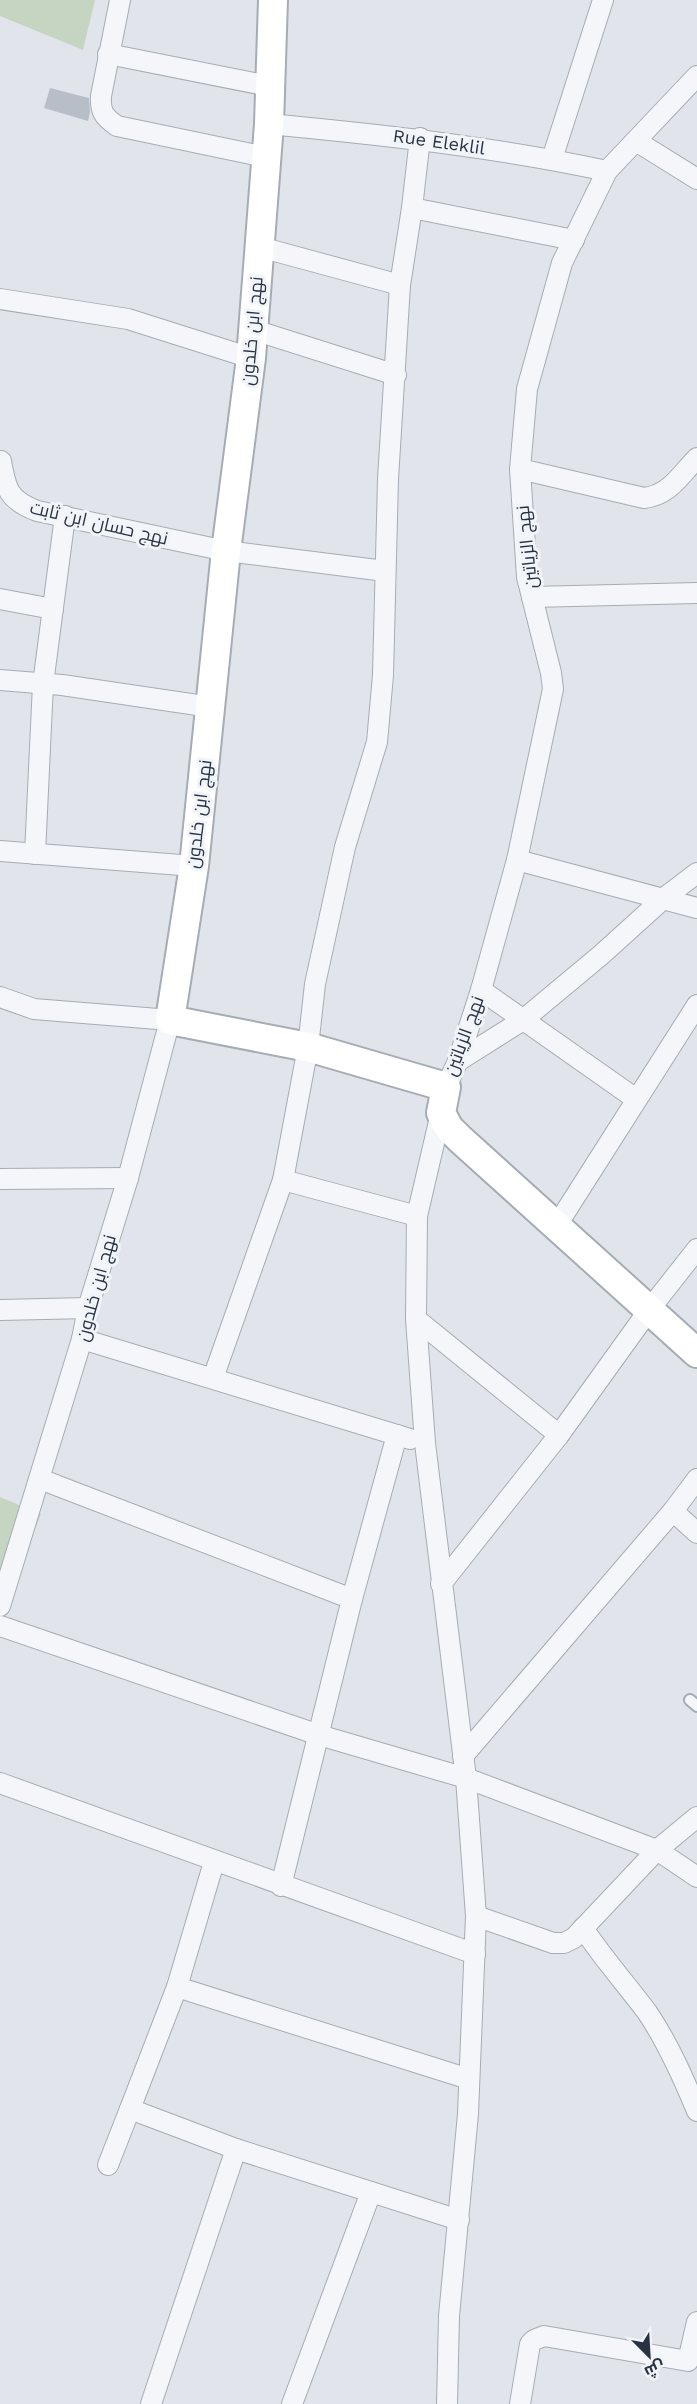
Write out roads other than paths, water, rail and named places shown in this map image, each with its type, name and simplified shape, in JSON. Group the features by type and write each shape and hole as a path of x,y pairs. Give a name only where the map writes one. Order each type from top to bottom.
{"street":[{"path":"120,0 108,54 100,109 104,117 117,126 266,157"},
{"name":"نهج ابن خلدون","path":"0,1606 82,1339 88,1308 128,1178 170,1020 194,866 226,551 252,344 269,124 273,0"},
{"path":"552,159 603,0"},
{"path":"108,54 269,86"},
{"name":"نهج الزياتين","path":"447,2404 449,2316 459,2220 469,2079 476,1916 466,1778 424,1443 416,1319 417,1216 443,1100 481,990 516,861 553,689 527,577 520,469 527,389 562,262 607,171 697,75"},
{"name":"Rue Eleklil","path":"269,124 420,138 552,159 607,171"},
{"path":"213,1378 283,1180 308,1047 315,984 345,848 377,742 383,675 385,571 400,285 420,138"},
{"path":"636,141 697,179"},
{"path":"412,208 574,240"},
{"path":"260,248 400,285"},
{"path":"5,299 252,344 396,375"},
{"path":"520,469 644,498 654,497 666,491 697,458"},
{"name":"نهج حسان ابن ثابت","path":"2,461 6,487 15,500 37,511 226,551 385,571"},
{"path":"35,854 43,684 65,516"},
{"path":"532,597 697,593"},
{"path":"0,599 53,609"},
{"path":"0,680 211,707"},
{"path":"0,851 194,866"},
{"path":"516,861 697,908"},
{"path":"458,1061 523,1020 601,955 664,898 697,873"},
{"path":"481,990 636,1099"},
{"path":"0,997 34,1009 170,1020 308,1047 443,1100 449,1128 460,1139 697,1353"},
{"path":"557,1225 697,1005"},
{"path":"0,1179 128,1178"},
{"path":"283,1180 417,1216"},
{"path":"441,1584 559,1435 649,1310 697,1249"},
{"path":"0,1311 88,1308"},
{"path":"416,1319 559,1435"},
{"path":"82,1339 424,1443"},
{"path":"282,1886 352,1599 397,1436"},
{"path":"40,1479 352,1599"},
{"path":"463,1756 673,1511 697,1479"},
{"path":"673,1511 697,1533"},
{"path":"0,1626 319,1735 466,1778 657,1850 697,1877"},
{"path":"0,1784 475,1954"},
{"path":"476,1916 553,1943 564,1943 574,1938 657,1850 697,1818"},
{"path":"108,2165 177,1987 214,1862"},
{"path":"583,1928 647,2013 668,2045 697,2110"},
{"path":"177,1987 469,2079"},
{"path":"130,2109 236,2149 459,2220"},
{"path":"151,2404 236,2149"},
{"path":"292,2404 371,2192"},
{"path":"520,2404 530,2344 540,2337 693,2362 697,2322"}]}
